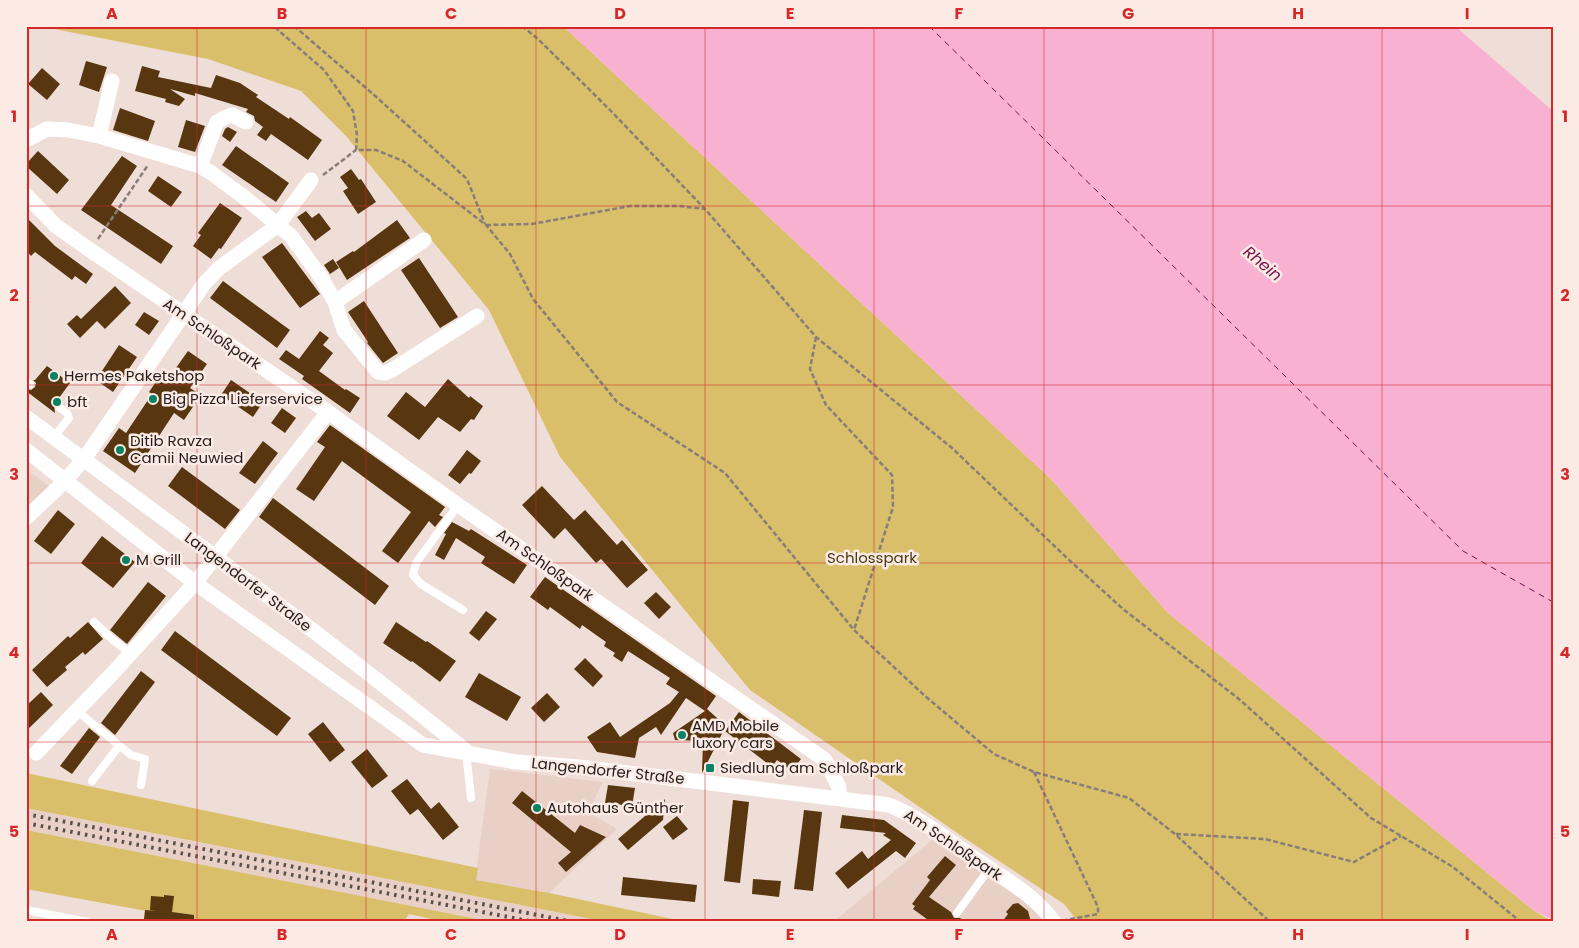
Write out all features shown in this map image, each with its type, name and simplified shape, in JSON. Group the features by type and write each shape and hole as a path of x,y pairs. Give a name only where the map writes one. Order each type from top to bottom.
{"street":[{"path":"99,136 112,81"},
{"path":"200,166 217,122 232,115 246,122"},
{"path":"26,140 47,129 68,130 99,136 200,166 210,172 244,196 291,236 321,277 335,302 344,330 378,372 385,373 477,316"},
{"path":"26,518 83,460 204,284 218,269 278,225 311,180"},
{"name":"Am Schloßpark","path":"26,195 56,226 328,412 458,505 825,760 839,787 839,798 890,805 899,809 931,828 1039,904 1060,921"},
{"path":"335,302 424,240"},
{"path":"36,753 131,654 195,583 328,412"},
{"name":"Langendorfer Straße","path":"26,417 367,671 466,752"},
{"name":"Langendorfer Straße","path":"26,450 195,583 423,745 516,762 579,767 839,798"}],"lane":[{"path":"54,437 69,418 67,413 59,407"},
{"path":"458,505 416,563 413,575 421,584 463,610"},
{"path":"94,622 131,654"},
{"path":"76,711 131,756 145,759 141,785"},
{"path":"92,782 119,746"},
{"path":"466,752 471,798"},
{"path":"957,913 989,869"},
{"path":"26,910 87,922"}],"path":[{"path":"273,26 279,28 324,70 353,111 357,135 356,150"},
{"path":"294,26 467,179 486,226"},
{"path":"522,26 538,39 610,110 705,209 816,337 952,448 1067,558 1123,608 1239,699 1371,818 1453,867 1521,922"},
{"path":"311,180 327,174 356,150 376,150 403,161 486,226 510,254 533,299 617,402 726,473 854,630 925,696 994,754 1034,772 1129,798 1175,834 1270,922"},
{"path":"90,250 156,154"},
{"path":"486,226 532,224 630,206 679,206 705,209"},
{"path":"816,337 810,369 826,405 892,475 894,507 854,630"},
{"path":"1034,772 1072,849 1098,908 1098,914 1060,921"},
{"path":"1175,834 1265,839 1354,862 1402,836"}],"shaded area":[{"path":"26,469 49,486 26,509"},
{"path":"490,769 603,782 588,812 617,829 549,893 475,880"},
{"path":"26,808 607,922 492,922 412,907 26,830"},
{"path":"932,840 1035,909 1044,922 833,922"}],"green space":[{"name":"Schlosspark","path":"39,26 563,26 1051,479 1168,613 1533,910 1553,922 1081,922 1075,918 1064,904 750,690 560,457 489,310 346,136 301,91 208,59"},
{"path":"26,773 478,868 476,880 549,893 687,922 607,922 26,808"},
{"path":"26,830 492,922 445,922 409,914 405,920 409,922 207,922 26,889"}],"water":[{"name":"Rhein","path":"563,26 1455,26 1553,111 1553,920 1533,910 1168,613 1051,479"}],"building":[{"path":"86,61 107,67 99,92 79,85"},
{"path":"142,66 160,71 158,77 211,88 216,75 240,83 258,95 256,97 289,119 290,117 322,140 308,160 271,134 266,141 257,135 263,127 255,121 254,116 246,112 248,109 195,93 195,96 170,89 185,99 179,106 165,102 166,99 135,91"},
{"path":"42,68 60,84 47,100 28,84"},
{"path":"120,108 155,121 148,141 113,130"},
{"path":"186,120 205,126 195,152 178,147"},
{"path":"228,127 237,132 230,142 222,136"},
{"path":"236,146 289,183 276,202 222,165"},
{"path":"38,151 69,180 57,194 26,166"},
{"path":"122,156 137,166 111,205 173,246 161,264 81,210"},
{"path":"351,169 359,180 361,179 376,202 358,214 343,191 348,188 340,177"},
{"path":"158,176 182,192 171,207 148,191"},
{"path":"220,203 242,218 221,249 219,248 211,259 193,246 201,235 198,233"},
{"path":"306,211 312,218 319,213 331,229 315,241 297,217"},
{"path":"26,217 55,246 93,274 86,284 75,276 72,280 35,252 31,256 26,250"},
{"path":"397,220 410,238 347,280 336,262 354,252"},
{"path":"282,243 320,294 300,308 262,257"},
{"path":"419,258 458,317 440,328 401,270"},
{"path":"333,259 339,268 330,274 324,265"},
{"path":"223,281 290,330 277,348 210,298"},
{"path":"115,286 131,303 105,329 97,321 80,338 67,324 77,315 81,319"},
{"path":"364,301 398,353 383,363 367,343 348,312"},
{"path":"144,312 159,321 149,335 135,325"},
{"path":"320,331 329,338 323,345 333,353 319,371 345,390 360,398 350,413 302,379 304,376 279,359 286,350 299,359"},
{"path":"119,345 137,357 113,392 96,380"},
{"path":"188,351 207,364 190,388 201,395 184,420 174,413 135,473 103,451 119,428 126,433 152,394 149,392 164,370 171,375"},
{"path":"47,366 70,383 59,398 63,401 54,404 55,413 26,391 26,389 31,390 35,387 36,383 33,380"},
{"path":"448,379 469,398 470,396 483,406 474,420 471,419 460,432 438,417 419,440 387,416 406,392 425,407"},
{"path":"231,380 263,402 253,417 221,395"},
{"path":"282,408 296,418 285,433 271,423"},
{"path":"330,425 445,507 439,515 443,517 435,527 429,521 398,563 382,551 411,512 342,461 314,501 296,489 325,447 317,442"},
{"path":"263,441 278,453 255,484 239,473"},
{"path":"467,450 481,461 460,484 448,475"},
{"path":"182,467 240,510 225,529 168,486"},
{"path":"542,486 574,520 585,510 617,545 622,540 648,570 627,588 601,559 596,563 565,528 554,539 522,505"},
{"path":"273,498 389,586 375,605 259,517"},
{"path":"58,510 75,524 51,554 34,541"},
{"path":"452,522 469,531 471,529 527,565 514,584 481,563 485,557 456,538 444,560 435,555 446,534 444,533"},
{"path":"102,536 135,562 113,588 81,563"},
{"path":"545,577 716,696 707,709 726,726 702,773 703,741 675,740 673,733 705,711 686,698 661,735 656,727 639,738 635,758 597,752 587,737 610,722 620,737 670,703 679,692 666,684 670,678 628,651 622,662 613,656 615,653 604,646 606,642 582,625 580,629 550,607 548,610 530,597"},
{"path":"148,582 166,596 127,644 110,630"},
{"path":"656,592 671,607 659,619 644,603"},
{"path":"486,611 497,619 479,641 469,633"},
{"path":"88,622 103,639 85,655 83,652 65,667 67,670 47,687 32,670 68,636 70,638"},
{"path":"396,622 456,661 440,682 412,661 383,643"},
{"path":"175,631 291,718 277,736 161,650"},
{"path":"585,658 603,676 593,687 574,669"},
{"path":"141,671 155,682 115,735 101,723"},
{"path":"479,673 521,697 507,721 465,697"},
{"path":"41,692 53,705 26,731 26,706"},
{"path":"547,693 560,707 544,722 531,708"},
{"path":"739,712 801,759 792,771 777,760 772,767 725,731"},
{"path":"323,722 345,750 330,762 308,734"},
{"path":"89,728 100,737 72,774 60,766"},
{"path":"367,749 388,776 372,788 351,762"},
{"path":"407,779 431,809 439,802 459,827 443,840 418,809 410,815 391,791"},
{"path":"608,785 635,788 632,806 605,803"},
{"path":"522,791 575,833 580,825 606,837 566,872 558,863 571,852 512,803"},
{"path":"665,799 663,820 628,850 618,839"},
{"path":"733,800 749,802 740,883 724,881"},
{"path":"804,810 822,812 813,891 794,889"},
{"path":"842,815 884,820 916,843 905,858 896,851 848,889 835,873 862,851 868,859 891,840 883,835 886,833 840,828"},
{"path":"677,816 688,829 673,840 663,827"},
{"path":"945,856 956,865 929,897 951,912 954,918 960,918 966,922 931,922 913,909 915,906 912,904 930,880 927,877"},
{"path":"623,877 697,885 695,902 621,895"},
{"path":"753,879 781,881 779,897 752,894"},
{"path":"164,895 174,896 172,912 194,915 194,922 144,919 145,910 157,911 150,910 151,896 164,897"},
{"path":"1018,903 1028,911 1031,922 1002,922 1008,914 1006,912 1013,904"}],"ferry route":[{"path":"929,26 1463,551 1553,602"}],"railway":[{"path":"26,814 573,922"},
{"path":"26,823 534,922"}],"place":[{"name":"Hermes Paketshop","path":"54,376"},
{"name":"Big Pizza Lieferservice","path":"153,399"},
{"name":"bft","path":"57,402"},
{"name":"Ditib Ravza Camii Neuwied","path":"120,450"},
{"name":"M Grill","path":"126,560"},
{"name":"AMD Mobile luxory cars","path":"682,735"},
{"name":"Siedlung am Schloßpark","path":"710,768"},
{"name":"Autohaus Günther","path":"537,808"}]}
